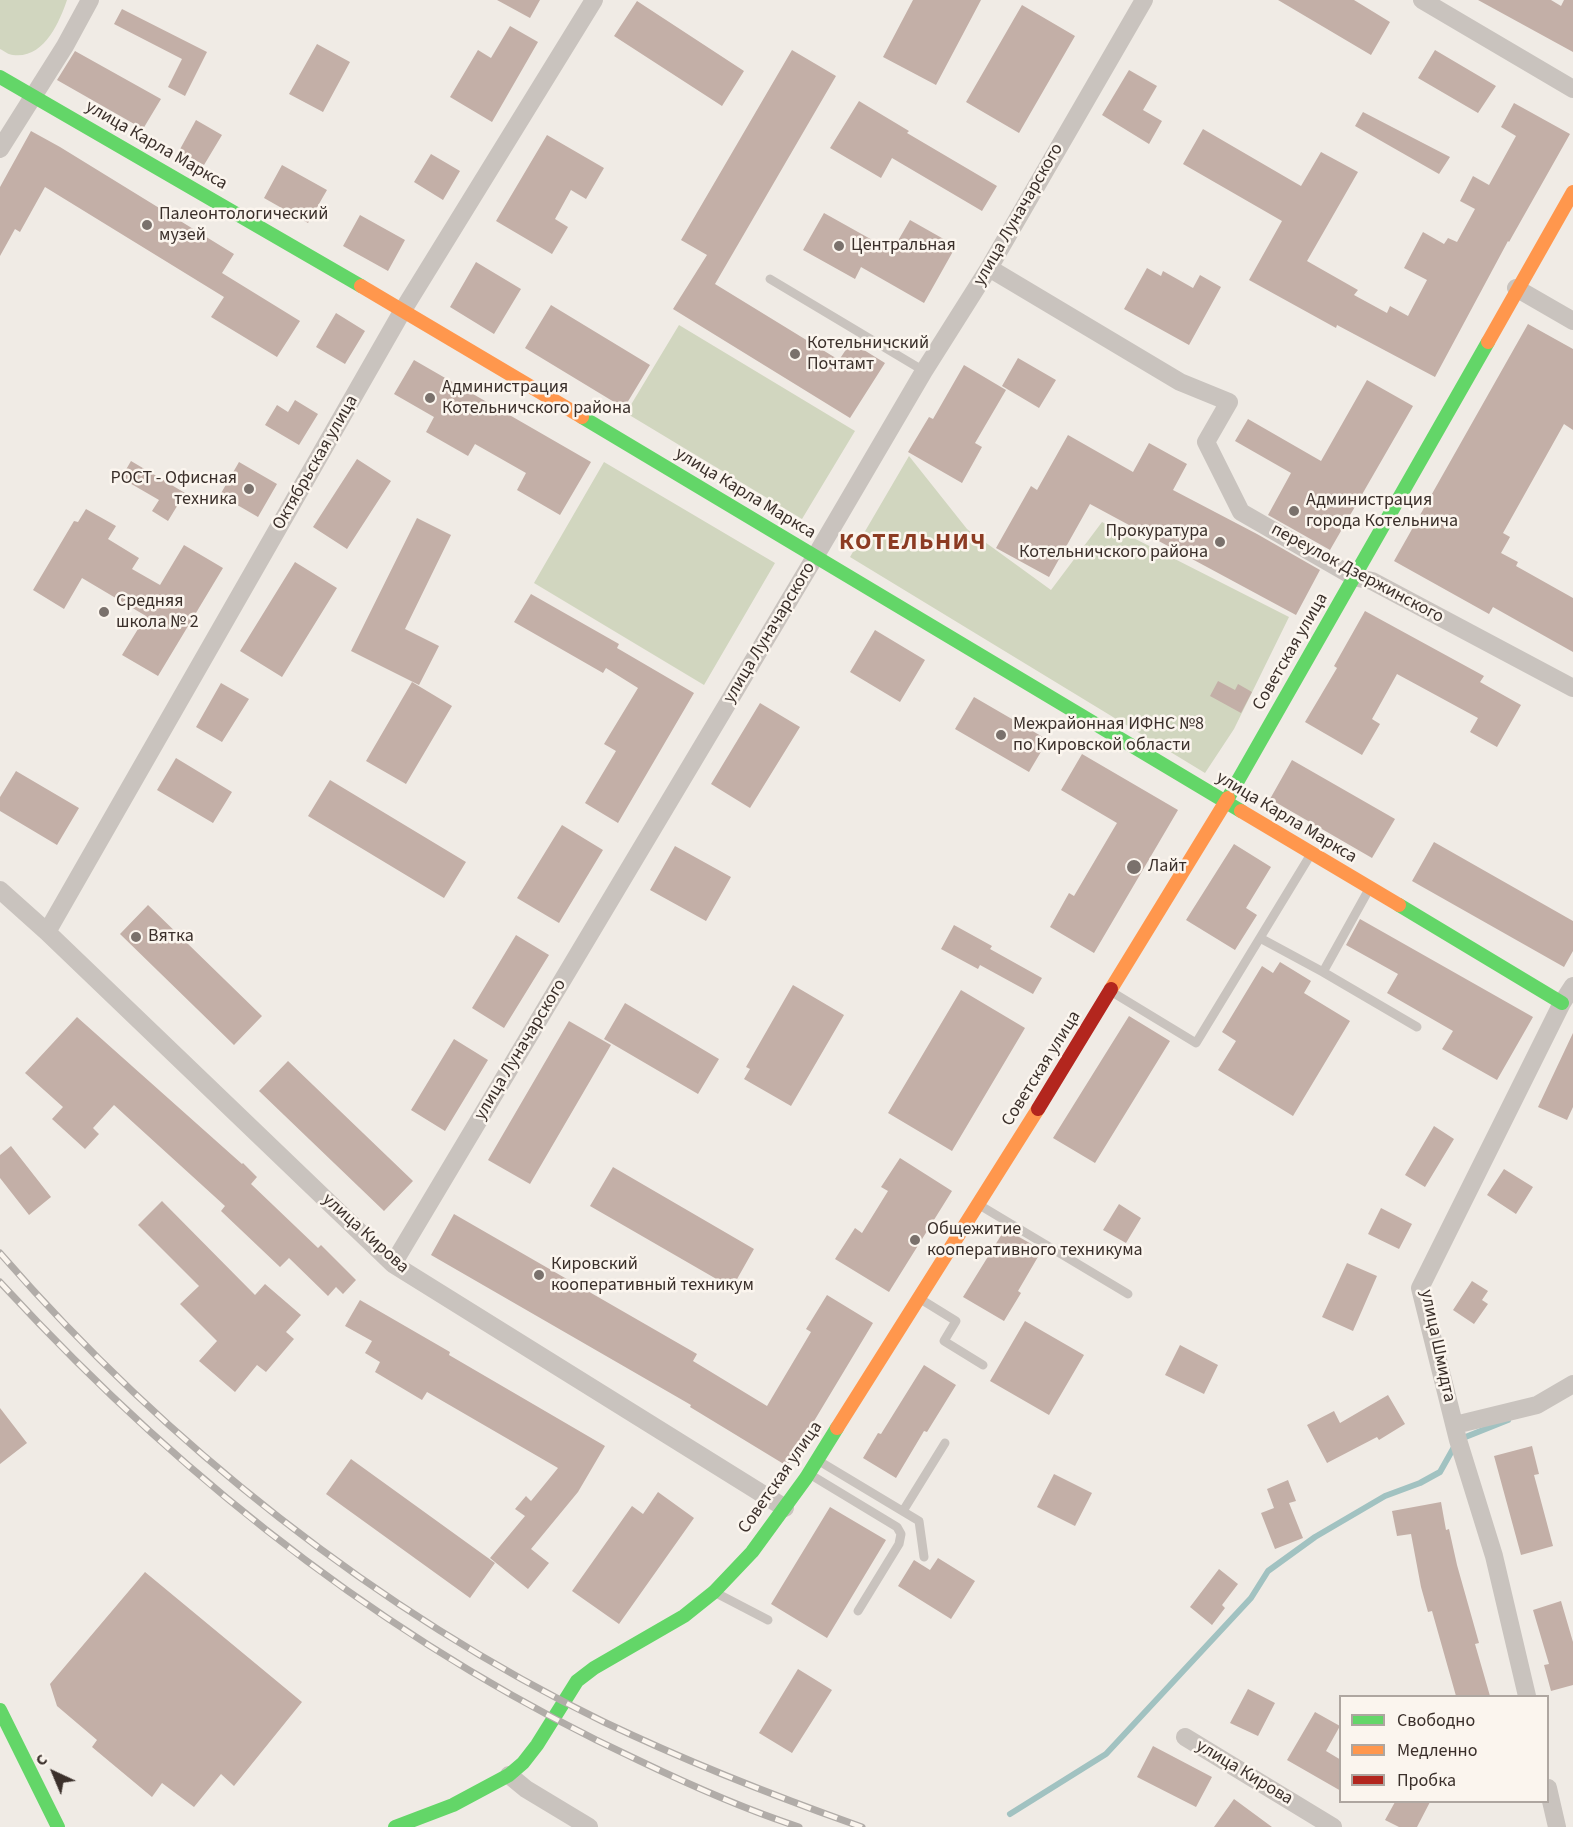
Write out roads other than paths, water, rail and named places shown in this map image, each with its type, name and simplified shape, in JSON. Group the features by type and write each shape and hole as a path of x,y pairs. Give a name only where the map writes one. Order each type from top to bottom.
{"main road":[{"name":"улица Карла Маркса","path":"0,77 403,310 1562,1003"},
{"name":"Советская улица","path":"395,1827 453,1805 509,1775 523,1763 537,1745 577,1681 594,1668 684,1616 714,1592 752,1552 785,1508 809,1474 979,1205 1225,803 1516,288 1573,192"},
{"path":"0,1710 58,1827"}],"street":[{"path":"0,149 90,0"},
{"name":"Октябрьская улица","path":"47,932 403,310 594,0"},
{"name":"улица Луначарского","path":"393,1264 924,372 989,268 1144,0"},
{"path":"1422,0 1573,89"},
{"name":"переулок Дзержинского","path":"989,268 1180,382 1229,402 1206,442 1241,512 1354,577 1372,582 1573,688"},
{"path":"1516,288 1573,321"},
{"name":"улица Кирова","path":"0,890 47,932 393,1264 785,1508"},
{"name":"улица Шмидта","path":"1527,1695 1494,1556 1455,1425 1420,1288 1562,1003 1573,986"},
{"path":"1455,1425 1537,1405 1573,1384"},
{"name":"улица Кирова","path":"1185,1737 1333,1827"},
{"path":"509,1775 526,1789 589,1827"},
{"path":"1549,1792 1557,1827"}],"lane":[{"path":"770,279 924,372"},
{"path":"1110,991 1196,1043 1311,854"},
{"path":"1323,972 1369,889"},
{"path":"1260,938 1417,1027"},
{"path":"979,1205 1128,1294"},
{"path":"920,1299 956,1321 944,1341 983,1365"},
{"path":"903,1511 945,1443"},
{"path":"817,1460 919,1521 924,1557"},
{"path":"809,1474 897,1527 901,1534 899,1544 858,1611"},
{"path":"714,1592 768,1620"}],"waterway":[{"path":"1010,1814 1106,1754 1251,1598 1268,1571 1315,1537 1385,1496 1420,1483 1440,1472 1458,1440 1508,1420"}],"railway":[{"path":"0,1253 64,1323 132,1391 204,1456 279,1518 357,1575 437,1629 520,1678 604,1722 732,1778 862,1827"},
{"path":"0,1282 70,1355 143,1425 218,1491 296,1553 377,1612 462,1666 549,1716 699,1788 758,1813 799,1827"}],"place":[{"name":"Палеонтологический музей","path":"147,225"},
{"name":"Центральная","path":"839,246"},
{"name":"Котельничский Почтамт","path":"795,354"},
{"name":"Администрация Котельничского района","path":"430,398"},
{"name":"РОСТ - Офисная техника","path":"249,489"},
{"name":"Администрация города Котельнича","path":"1294,511"},
{"name":"Прокуратура Котельничского района","path":"1220,542"},
{"name":"Средняя школа № 2","path":"104,612"},
{"name":"Межрайонная ИФНС №8 по Кировской области","path":"1001,735"},
{"name":"Лайт","path":"1134,867"},
{"name":"Вятка","path":"136,937"},
{"name":"Общежитие кооперативного техникума","path":"915,1240"},
{"name":"Кировский кооперативный техникум","path":"539,1275"}],"district":[{"name":"КОТЕЛЬНИЧ","path":"913,544"}]}
